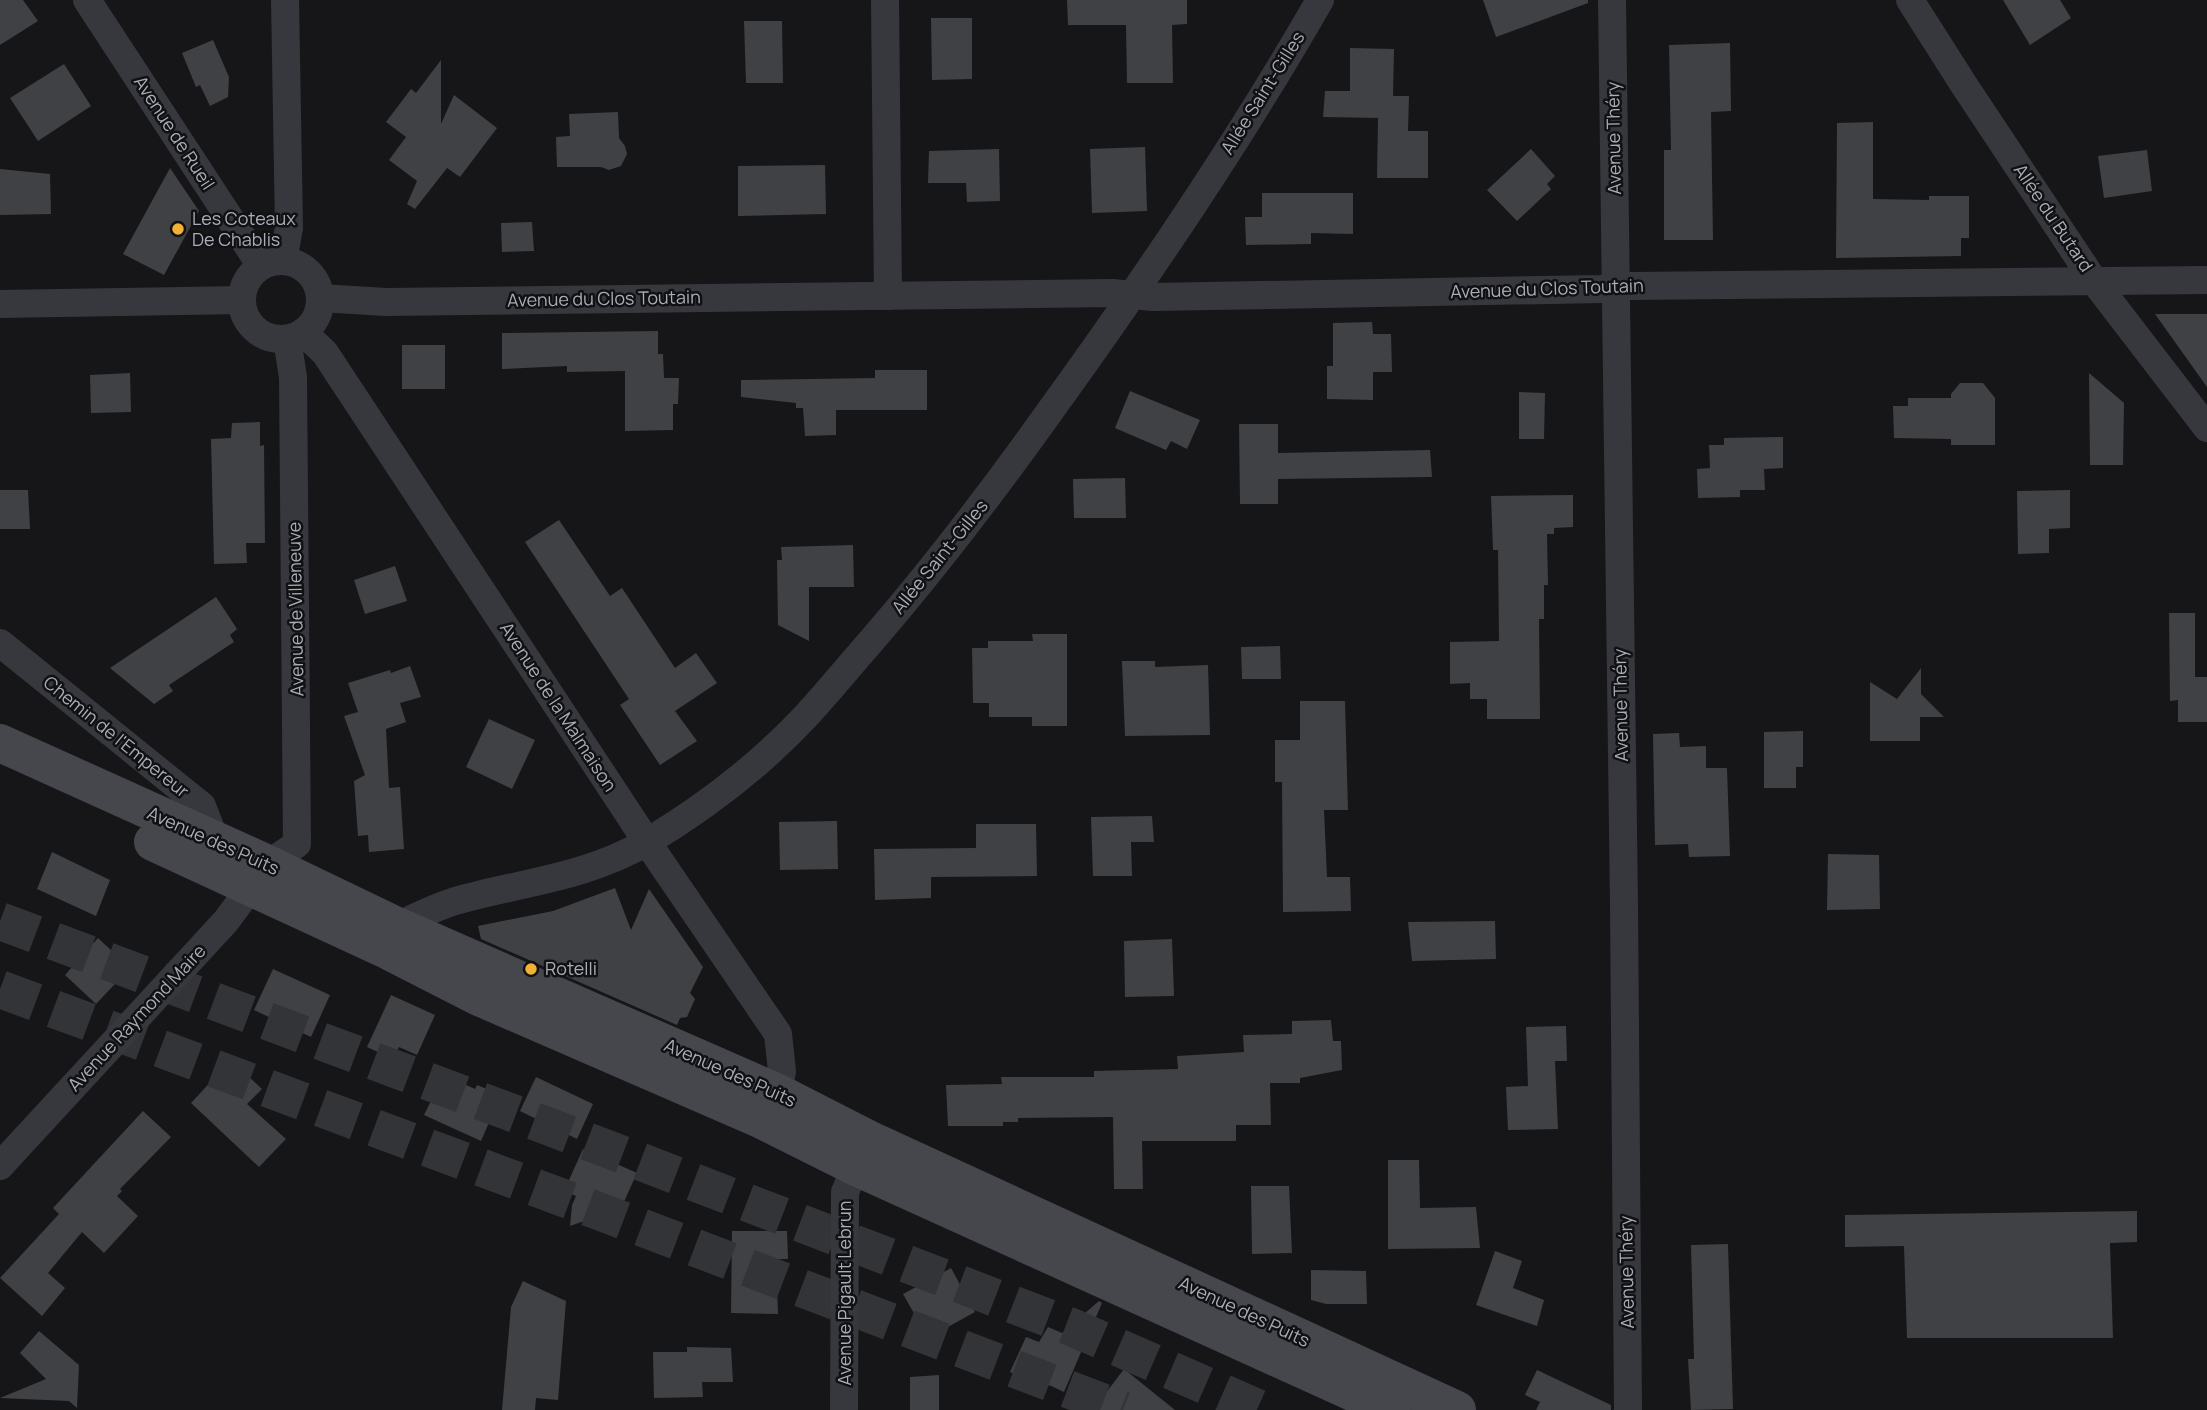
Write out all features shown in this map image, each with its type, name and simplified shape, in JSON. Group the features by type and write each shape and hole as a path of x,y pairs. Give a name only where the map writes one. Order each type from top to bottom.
{"street":[{"name":"Avenue de Rueil","path":"87,0 272,264"},
{"path":"272,264 289,228 285,0"},
{"path":"885,0 888,296"},
{"name":"Allée Saint-Gilles","path":"397,926 432,908 537,883 606,862 647,842 704,804 805,717 896,612 995,488 1134,295 1285,61 1320,0"},
{"name":"Avenue Théry","path":"1612,0 1628,1410"},
{"name":"Allée du Butard","path":"1910,0 2094,281 2207,428"},
{"path":"272,264 297,264 308,272 317,285 320,298 317,316 295,336 278,339 257,331 244,314 242,300 250,276 272,264"},
{"name":"Avenue du Clos Toutain","path":"320,298 386,302 888,296 1134,295 1153,298 2207,280"},
{"path":"0,304 242,300"},
{"name":"Avenue de la Malmaison","path":"295,336 325,353 647,842 778,1034 782,1071 778,1093"},
{"name":"Avenue de Villeneuve","path":"259,876 297,844 293,377 295,336"},
{"name":"Chemin de l'Empereur","path":"0,643 202,806 216,842"},
{"name":"Avenue des Puits","path":"0,743 216,842 259,876 387,950 479,997 572,1020 778,1093 862,1153"},
{"name":"Avenue des Puits","path":"0,769 259,876 397,926 760,1119 862,1153 1177,1297 1457,1410"},
{"name":"Avenue Raymond Maire","path":"0,1166 226,921 259,876"},
{"name":"Avenue Pigault Lebrun","path":"844,1410 845,1192 862,1153"},
{"name":"Avenue des Puits","path":"1177,1297 1392,1410"}],"building":[{"path":"0,0 23,0 38,21 0,45"},
{"path":"1067,0 1187,0 1187,24 1172,25 1173,83 1127,83 1126,25 1068,25"},
{"path":"1483,0 1588,0 1588,3 1496,37"},
{"path":"2003,0 2060,0 2071,18 2030,45"},
{"path":"931,18 972,18 972,79 932,80"},
{"path":"744,21 782,21 783,83 746,83"},
{"path":"213,40 229,77 228,97 210,106 200,85 196,87 182,53"},
{"path":"1730,43 1731,111 1711,112 1713,240 1664,240 1664,150 1671,150 1669,45"},
{"path":"1350,48 1394,49 1393,96 1409,96 1408,131 1428,131 1428,178 1377,178 1378,118 1323,117 1325,91 1350,91"},
{"path":"441,60 441,124 454,95 497,128 460,177 447,168 415,209 407,204 417,181 389,160 406,137 386,122 411,89 416,93"},
{"path":"64,64 91,106 38,141 10,98"},
{"path":"618,112 619,138 627,154 621,166 609,170 601,167 557,167 556,137 570,136 569,114"},
{"path":"1873,122 1873,199 1929,200 1929,196 1969,196 1969,238 1961,238 1961,256 1836,258 1837,123"},
{"path":"1145,147 1147,211 1092,213 1090,149"},
{"path":"999,149 1000,201 967,202 966,183 928,183 929,151"},
{"path":"1531,149 1555,176 1547,184 1551,189 1517,221 1487,190"},
{"path":"2147,150 2152,191 2104,198 2098,156"},
{"path":"825,165 826,214 738,216 738,166"},
{"path":"170,168 199,211 164,275 123,254"},
{"path":"0,169 50,174 51,214 0,215"},
{"path":"1262,193 1353,193 1353,234 1311,233 1311,244 1246,245 1245,217 1262,217"},
{"path":"532,222 534,251 502,252 501,223"},
{"path":"2155,314 2207,314 2207,387"},
{"path":"1372,322 1373,334 1391,334 1392,372 1373,372 1373,400 1327,399 1327,366 1333,366 1333,323"},
{"path":"658,331 658,354 663,354 664,378 679,378 678,404 673,404 673,430 625,431 625,371 567,372 567,366 502,369 502,333"},
{"path":"402,345 445,345 445,389 402,389"},
{"path":"875,370 927,370 927,410 836,410 836,435 805,436 803,408 796,408 796,403 741,397 741,380 875,378"},
{"path":"130,373 131,412 91,413 90,375"},
{"path":"2089,373 2124,403 2123,465 2090,465"},
{"path":"1960,383 1983,383 1995,398 1995,445 1951,445 1951,439 1894,438 1893,406 1908,406 1908,398 1951,398"},
{"path":"1130,391 1200,420 1187,449 1171,441 1166,450 1115,428"},
{"path":"1519,392 1545,393 1544,439 1519,439"},
{"path":"260,422 260,446 264,445 265,543 246,543 247,563 214,564 211,439 231,438 232,423"},
{"path":"1239,424 1278,424 1278,453 1430,450 1432,477 1278,479 1278,504 1240,504"},
{"path":"1783,437 1783,468 1764,469 1765,490 1740,490 1740,497 1698,498 1697,469 1710,468 1709,445 1724,445 1724,438"},
{"path":"1125,478 1126,518 1074,518 1073,479"},
{"path":"0,490 28,490 30,529 0,529"},
{"path":"2070,490 2070,528 2049,529 2049,553 2018,554 2017,491"},
{"path":"1573,495 1573,527 1554,528 1554,534 1547,534 1548,585 1544,585 1544,619 1539,619 1540,719 1487,719 1487,699 1470,699 1470,683 1450,684 1450,642 1499,641 1498,550 1493,550 1491,496"},
{"path":"559,520 610,596 622,588 675,668 696,653 717,683 675,711 697,741 660,765 620,705 629,699 525,542"},
{"path":"853,545 854,587 809,587 809,641 778,625 777,560 782,560 781,547"},
{"path":"395,566 407,601 365,614 354,580"},
{"path":"216,597 237,629 230,635 234,642 169,685 173,691 154,704 110,668"},
{"path":"2169,613 2195,613 2195,677 2207,677 2207,722 2178,722 2178,700 2170,701"},
{"path":"1032,634 1067,634 1067,726 1032,726 1032,717 989,717 989,703 973,703 972,648 988,648 988,641 1033,641"},
{"path":"1280,646 1281,679 1242,679 1241,647"},
{"path":"1122,661 1155,661 1155,667 1208,665 1210,735 1125,736"},
{"path":"410,666 421,697 400,703 406,722 386,729 389,788 400,787 404,849 369,852 368,835 358,836 354,781 365,775 344,716 358,712 348,683"},
{"path":"1921,668 1921,694 1944,717 1920,717 1920,741 1870,741 1870,682 1897,699"},
{"path":"1300,701 1345,701 1348,810 1324,810 1327,877 1350,877 1351,911 1283,912 1282,782 1275,782 1275,740 1300,740"},
{"path":"489,719 535,740 512,789 466,767"},
{"path":"1803,731 1803,767 1796,767 1796,788 1764,788 1764,732"},
{"path":"1679,733 1680,747 1706,746 1706,768 1727,768 1730,856 1689,857 1688,844 1655,845 1653,734"},
{"path":"1152,816 1154,842 1131,842 1132,876 1093,876 1091,817"},
{"path":"837,821 838,869 780,870 779,822"},
{"path":"976,824 1036,824 1037,876 931,877 931,898 875,900 874,849 976,848"},
{"path":"52,852 110,880 96,916 37,889"},
{"path":"1828,854 1879,855 1880,909 1827,910"},
{"path":"615,888 631,930 649,889 703,967 690,993 695,999 687,1017 680,1018 677,1025 481,939 478,926 553,911"},
{"path":"1495,921 1496,959 1412,961 1408,922"},
{"path":"98,938 130,968 96,1004 65,975"},
{"path":"1172,939 1174,996 1125,997 1124,941"},
{"path":"273,969 330,995 311,1037 254,1010"},
{"path":"391,995 435,1015 417,1055 399,1047 393,1059 367,1047"},
{"path":"1331,1020 1333,1041 1341,1041 1342,1070 1300,1078 1300,1083 1270,1083 1271,1125 1236,1125 1236,1141 1142,1141 1143,1189 1114,1189 1113,1117 1018,1118 1018,1122 1003,1122 1003,1126 948,1126 946,1085 1002,1084 1001,1077 1094,1077 1094,1071 1178,1069 1177,1056 1244,1052 1243,1035 1292,1034 1292,1021"},
{"path":"1566,1026 1567,1061 1555,1061 1558,1129 1508,1130 1506,1087 1528,1086 1526,1027"},
{"path":"231,1060 262,1089 247,1104 286,1139 259,1167 191,1103"},
{"path":"444,1075 475,1089 477,1085 501,1095 481,1141 424,1115"},
{"path":"536,1077 593,1104 577,1139 520,1111"},
{"path":"143,1111 171,1137 120,1189 122,1191 117,1196 138,1216 104,1253 82,1232 48,1273 65,1288 42,1316 0,1278 59,1214 53,1208"},
{"path":"583,1149 637,1173 612,1228 590,1219 570,1226 572,1205 576,1196 564,1191"},
{"path":"1388,1160 1419,1160 1420,1208 1476,1207 1480,1248 1388,1249"},
{"path":"1251,1186 1289,1186 1292,1253 1252,1254"},
{"path":"2137,1211 2137,1242 2110,1243 2113,1338 1907,1338 1904,1246 1845,1247 1845,1215"},
{"path":"732,1231 787,1231 788,1259 776,1259 778,1314 731,1313"},
{"path":"1728,1244 1733,1409 1691,1410 1688,1359 1694,1359 1691,1245"},
{"path":"1495,1251 1522,1261 1513,1288 1544,1300 1537,1326 1476,1305"},
{"path":"951,1268 975,1312 928,1338 903,1294"},
{"path":"1311,1270 1366,1271 1367,1304 1326,1304 1311,1300"},
{"path":"523,1281 566,1301 558,1400 536,1398 535,1410 502,1410 511,1307"},
{"path":"1099,1301 1102,1303 1064,1392 1049,1385 1046,1389 1010,1372 1026,1337 1039,1342 1048,1327 1062,1333"},
{"path":"39,1331 79,1365 77,1408 69,1401 0,1398 46,1379 20,1353"},
{"path":"687,1347 731,1348 733,1382 702,1382 703,1397 654,1398 653,1352 687,1352"},
{"path":"1124,1369 1175,1410 1093,1410"},
{"path":"1537,1370 1611,1405 1611,1410 1536,1410 1540,1402 1525,1395"},
{"path":"939,1375 939,1410 910,1410 910,1377"}],"tunnel":[{"path":"0,921 550,1127 1069,1326 1262,1410"},
{"path":"0,989 593,1209 1123,1410"}],"place":[{"name":"Les Coteaux De Chablis","path":"178,229"},
{"name":"Rotelli","path":"531,969"}]}
